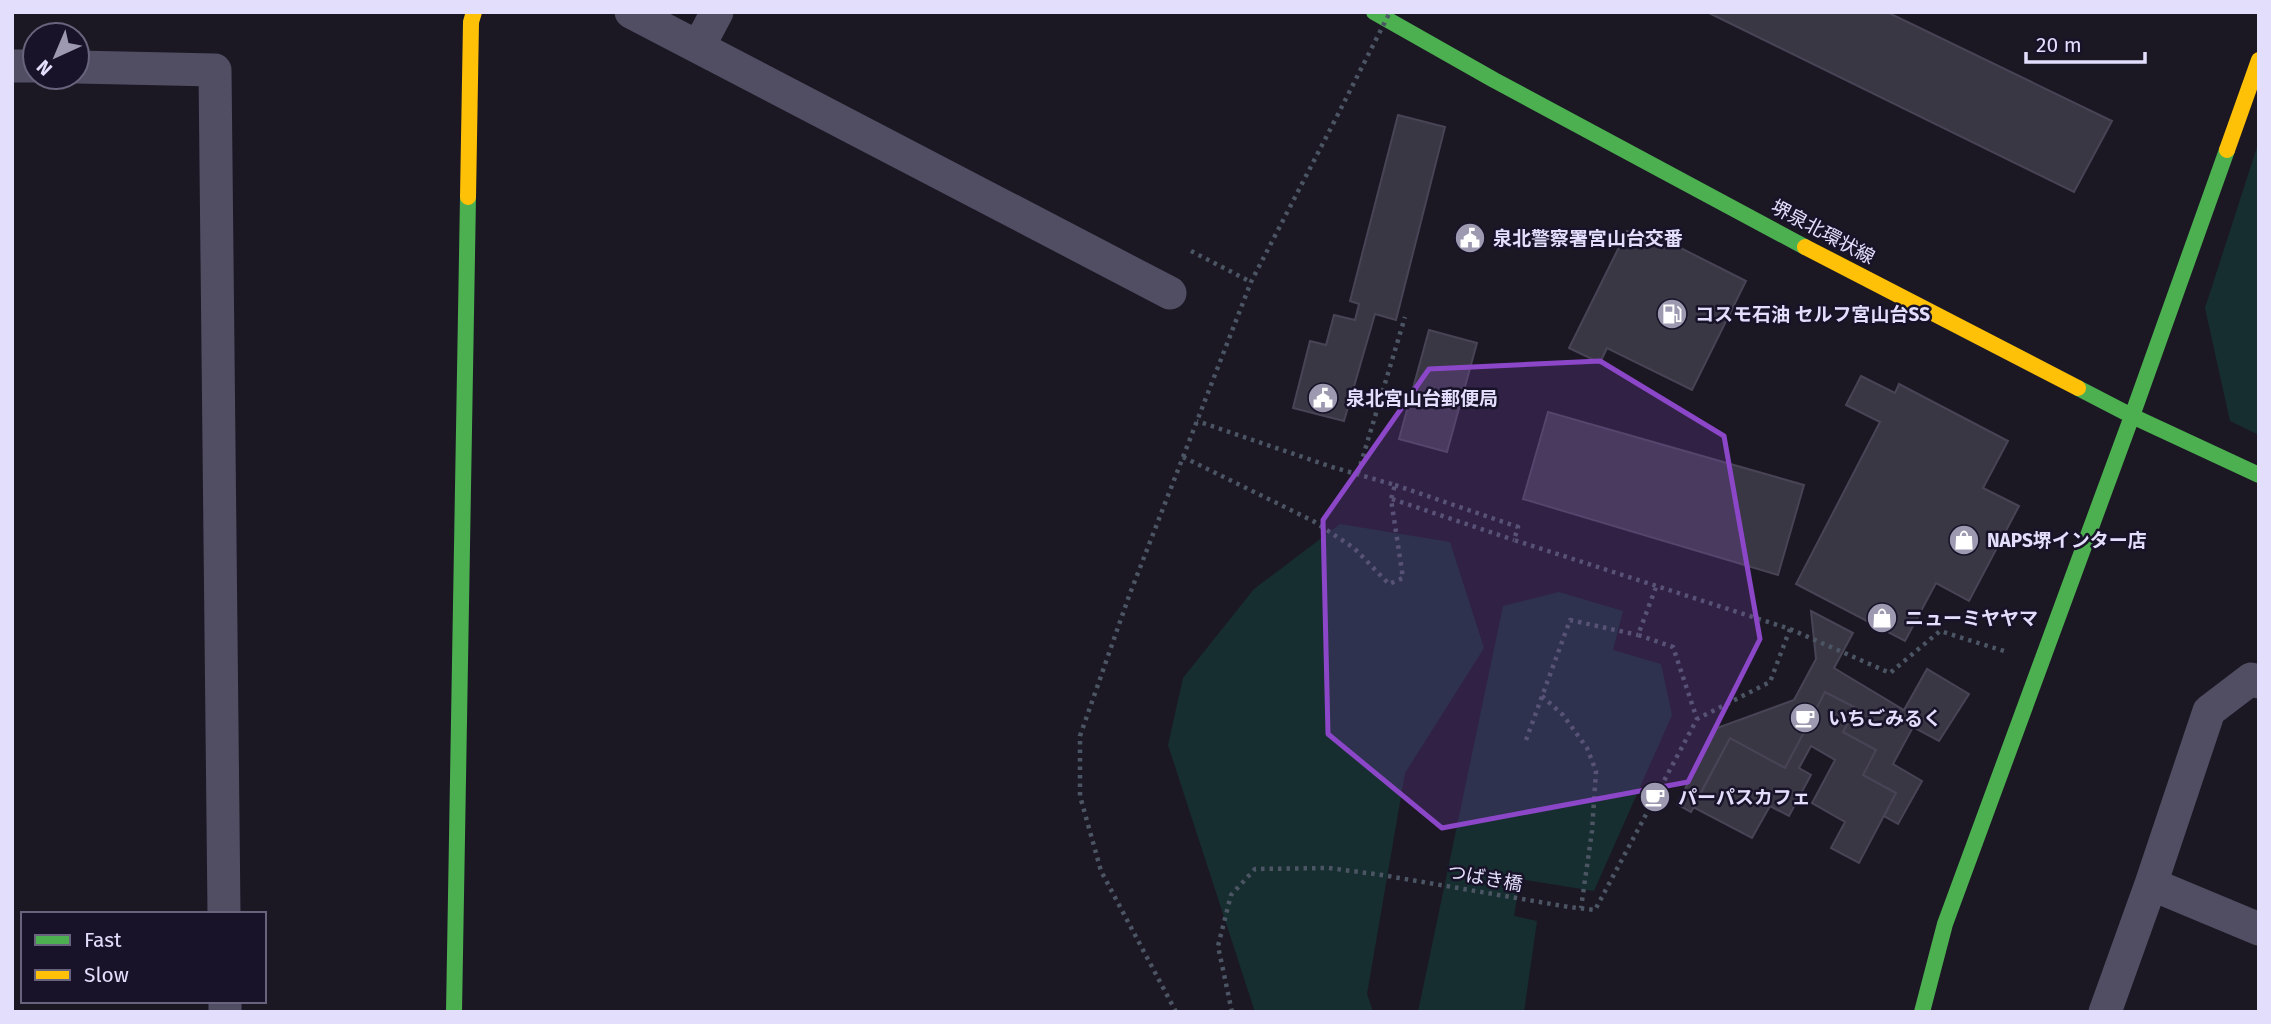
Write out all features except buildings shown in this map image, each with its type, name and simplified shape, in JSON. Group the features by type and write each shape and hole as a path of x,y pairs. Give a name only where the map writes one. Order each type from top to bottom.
{"street":[{"path":"454,1012 471,22 474,12"},
{"path":"631,12 1170,293"},
{"path":"699,46 717,12"},
{"name":"堺泉北環状線","path":"1374,12 1494,80 1801,245 2132,416 2259,475"},
{"path":"1922,1012 1945,924 2132,416 2259,60"},
{"path":"91,67 215,70 224,912"},
{"path":"2105,1012 2209,711 2251,679 2259,682"},
{"path":"2151,884 2259,929"}],"path":[{"path":"1176,1012 1101,871 1080,796 1080,736 1129,596 1251,282 1390,12"},
{"path":"1191,251 1251,282"},
{"path":"1358,473 1405,317"},
{"path":"1197,421 1518,527 1514,540"},
{"path":"1183,457 1312,522 1354,548 1389,584 1403,578 1391,499 1395,485"},
{"path":"1391,499 1790,629 1890,673 1940,631 2041,663"},
{"path":"1637,635 1656,587"},
{"path":"1526,740 1570,620 1637,635 1673,647 1697,719"},
{"path":"1542,696 1563,715 1587,748 1595,771 1592,831 1581,908 1595,910 1697,719 1770,682 1790,629"},
{"name":"つばき橋","path":"1232,1012 1219,946 1231,895 1255,869 1329,868 1581,908"}],"highlighted area":[{"path":"1600,361 1724,436 1760,639 1688,782 1442,828 1328,734 1323,520 1429,369"}],"green space":[{"path":"2259,141 2259,435 2230,421 2205,308"},
{"path":"1340,524 1450,542 1484,648 1405,773 1367,994 1373,1012 1255,1012 1168,745 1183,678 1254,589"},
{"path":"1559,592 1623,611 1613,650 1661,664 1672,715 1594,891 1520,879 1514,916 1537,921 1524,1012 1418,1012 1503,606"}],"traffic: fast":[{"path":"1374,12 1494,80 1805,247"},
{"path":"1922,1012 1945,924 2227,150"},
{"path":"454,1012 468,197"},
{"path":"2078,388 2259,475"}],"traffic: slow":[{"path":"468,197 471,22 474,12"},
{"path":"2227,150 2259,60"},
{"path":"1805,247 2078,388"}],"place":[{"name":"泉北警察署宮山台交番","path":"1470,238"},
{"name":"コスモ石油 セルフ宮山台SS","path":"1672,314"},
{"name":"泉北宮山台郵便局","path":"1323,398"},
{"name":"NAPS堺インター店","path":"1964,540"},
{"name":"ニューミヤヤマ","path":"1882,618"},
{"name":"いちごみるく","path":"1805,718"},
{"name":"パーパスカフェ","path":"1655,797"}]}
